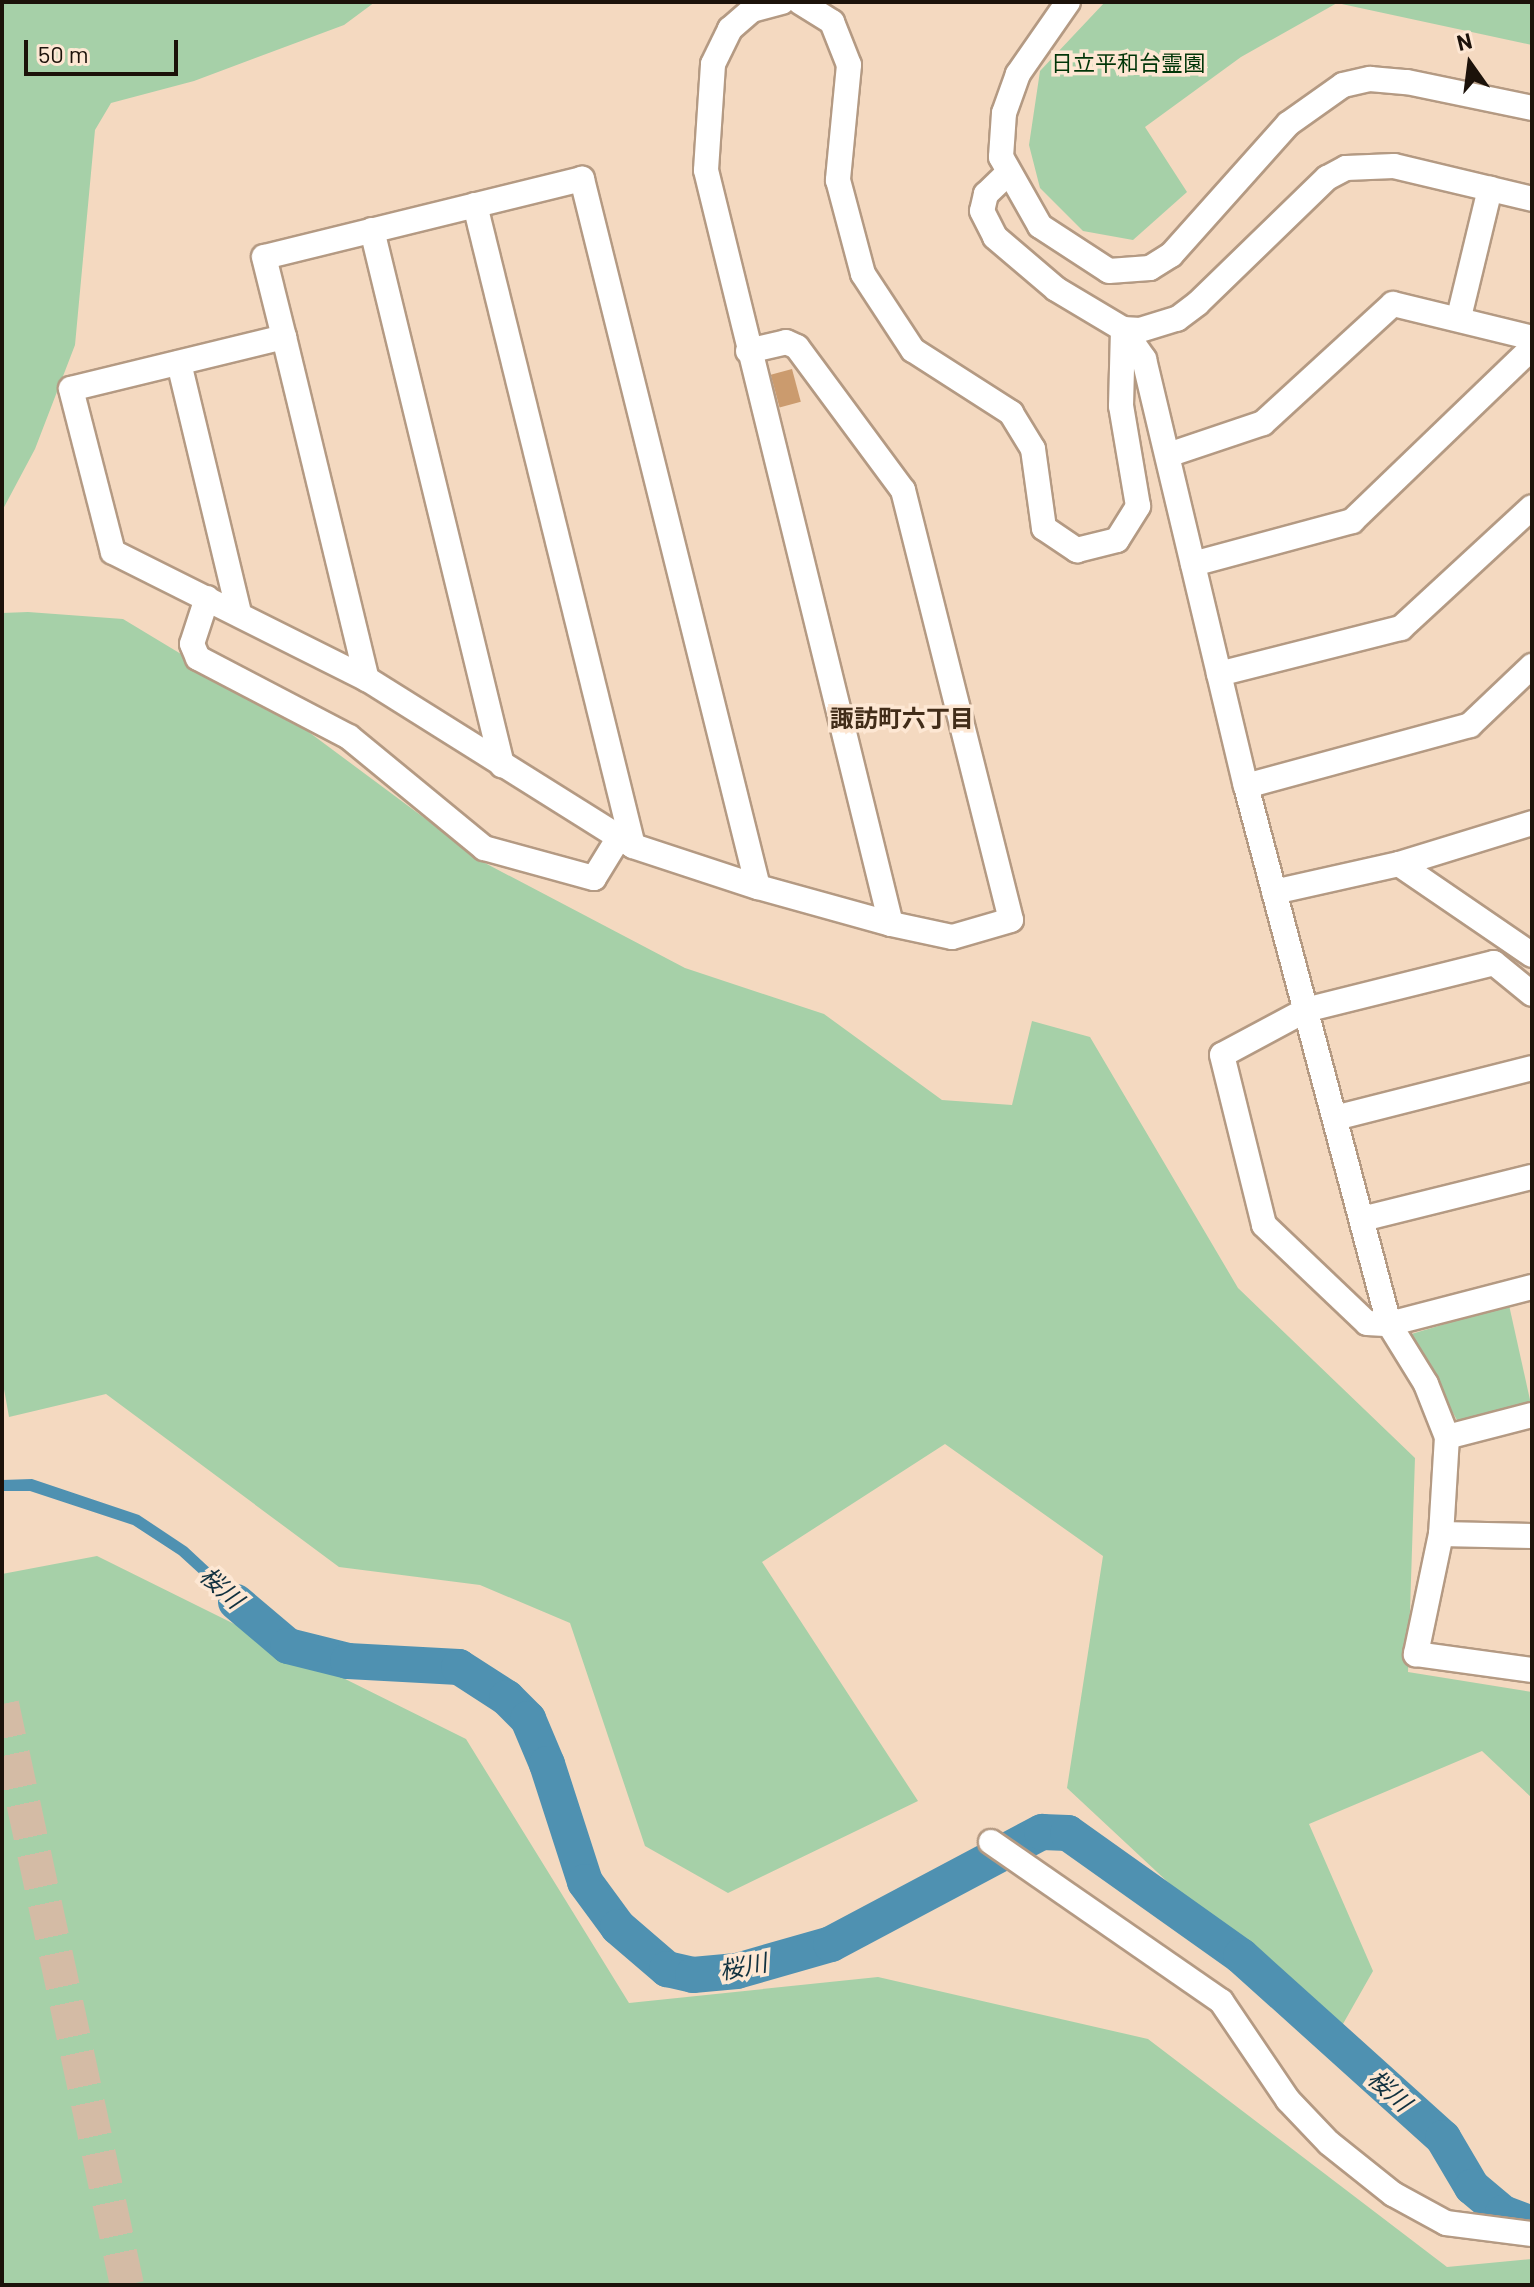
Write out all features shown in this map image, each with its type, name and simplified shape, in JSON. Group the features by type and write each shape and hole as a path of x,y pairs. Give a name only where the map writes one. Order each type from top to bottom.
{"street":[{"path":"782,2 752,10 730,29 713,64 706,114 713,216 891,924"},
{"path":"800,2 832,22 849,65 838,180 863,274 913,350 1011,413 1033,449 1044,528 1055,541 1077,550 1117,540 1138,506 1121,406 1123,329"},
{"path":"1068,2 1018,74 1001,136 1006,175 1040,226 1058,243 1096,265 1129,274 1171,255 1288,124 1343,85 1370,79 1407,82 1532,108"},
{"path":"1123,329 1157,327 1187,311 1346,168 1394,166 1532,199"},
{"path":"1006,175 986,194 982,211 995,237 1056,289 1123,329 1144,359 1246,786 1389,1324 1426,1384 1447,1437 1441,1534 1416,1654 1532,1670"},
{"path":"367,679 264,257 582,179 758,887"},
{"path":"1459,317 1490,189"},
{"path":"475,205 626,842"},
{"path":"372,230 502,765"},
{"path":"1168,455 1263,423 1393,304 1459,317 1532,338"},
{"path":"284,337 71,389 113,552 367,679 626,842 758,887 891,924 952,937 1011,920 903,490 797,347 786,342 748,351"},
{"path":"1193,564 1352,521 1532,348"},
{"path":"179,363 239,613"},
{"path":"1219,674 1401,628 1532,507"},
{"path":"207,598 192,644 198,658 349,737 484,848 594,878 626,842"},
{"path":"1246,786 1470,725 1532,666"},
{"path":"1274,892 1399,864 1532,823"},
{"path":"1399,864 1532,955"},
{"path":"1532,994 1494,963 1306,1010 1222,1055 1264,1225 1367,1323 1389,1324 1532,1287"},
{"path":"1335,1118 1532,1068"},
{"path":"1362,1219 1532,1177"},
{"path":"1447,1437 1532,1415"},
{"path":"1441,1534 1532,1536"},
{"path":"991,1842 1221,2001 1288,2100 1329,2143 1393,2194 1446,2223 1532,2234"}],"green space":[{"path":"2,2 375,2 344,25 194,81 111,103 95,130 75,345 35,449 2,511"},
{"name":"日立平和台霊園","path":"1105,2 1532,2 1532,45 1337,3 1241,57 1145,127 1187,192 1133,240 1083,231 1040,188 1029,145 1040,71"},
{"path":"2,613 123,619 302,727 485,863 685,968 824,1014 942,1100 1012,1105 1032,1021 1090,1037 1238,1288 1415,1458 1408,1672 1532,1692 1532,1798 1482,1751 1309,1824 1373,1971 1335,2038 1067,1788 1103,1556 945,1444 762,1562 918,1801 728,1893 645,1846 570,1623 480,1585 339,1567 106,1394 9,1417 2,1378"},
{"path":"1509,1305 1532,1409 1461,1427 1408,1335"},
{"path":"97,1556 466,1739 629,2003 878,1977 1148,2039 1447,2267 1532,2259 1532,2285 2,2285 2,1574"}],"water":[{"path":"32,1479 139,1515 187,1547 274,1628 270,1638 179,1555 133,1525 30,1491 2,1491 2,1480"}],"building":[{"path":"792,369 801,402 780,408 771,375"}],"waterway":[{"name":"桜川","path":"236,1602 288,1646 348,1661 459,1667 507,1698 528,1719 547,1764 585,1882 618,1927 667,1969 693,1975 737,1971 831,1944 1042,1832 1068,1833 1241,1956 1443,2138 1472,2187 1503,2213 1532,2224"}],"tunnel":[{"path":"2,1704 127,2285"}],"district":[{"name":"諏訪町六丁目","path":"902,718"}]}
